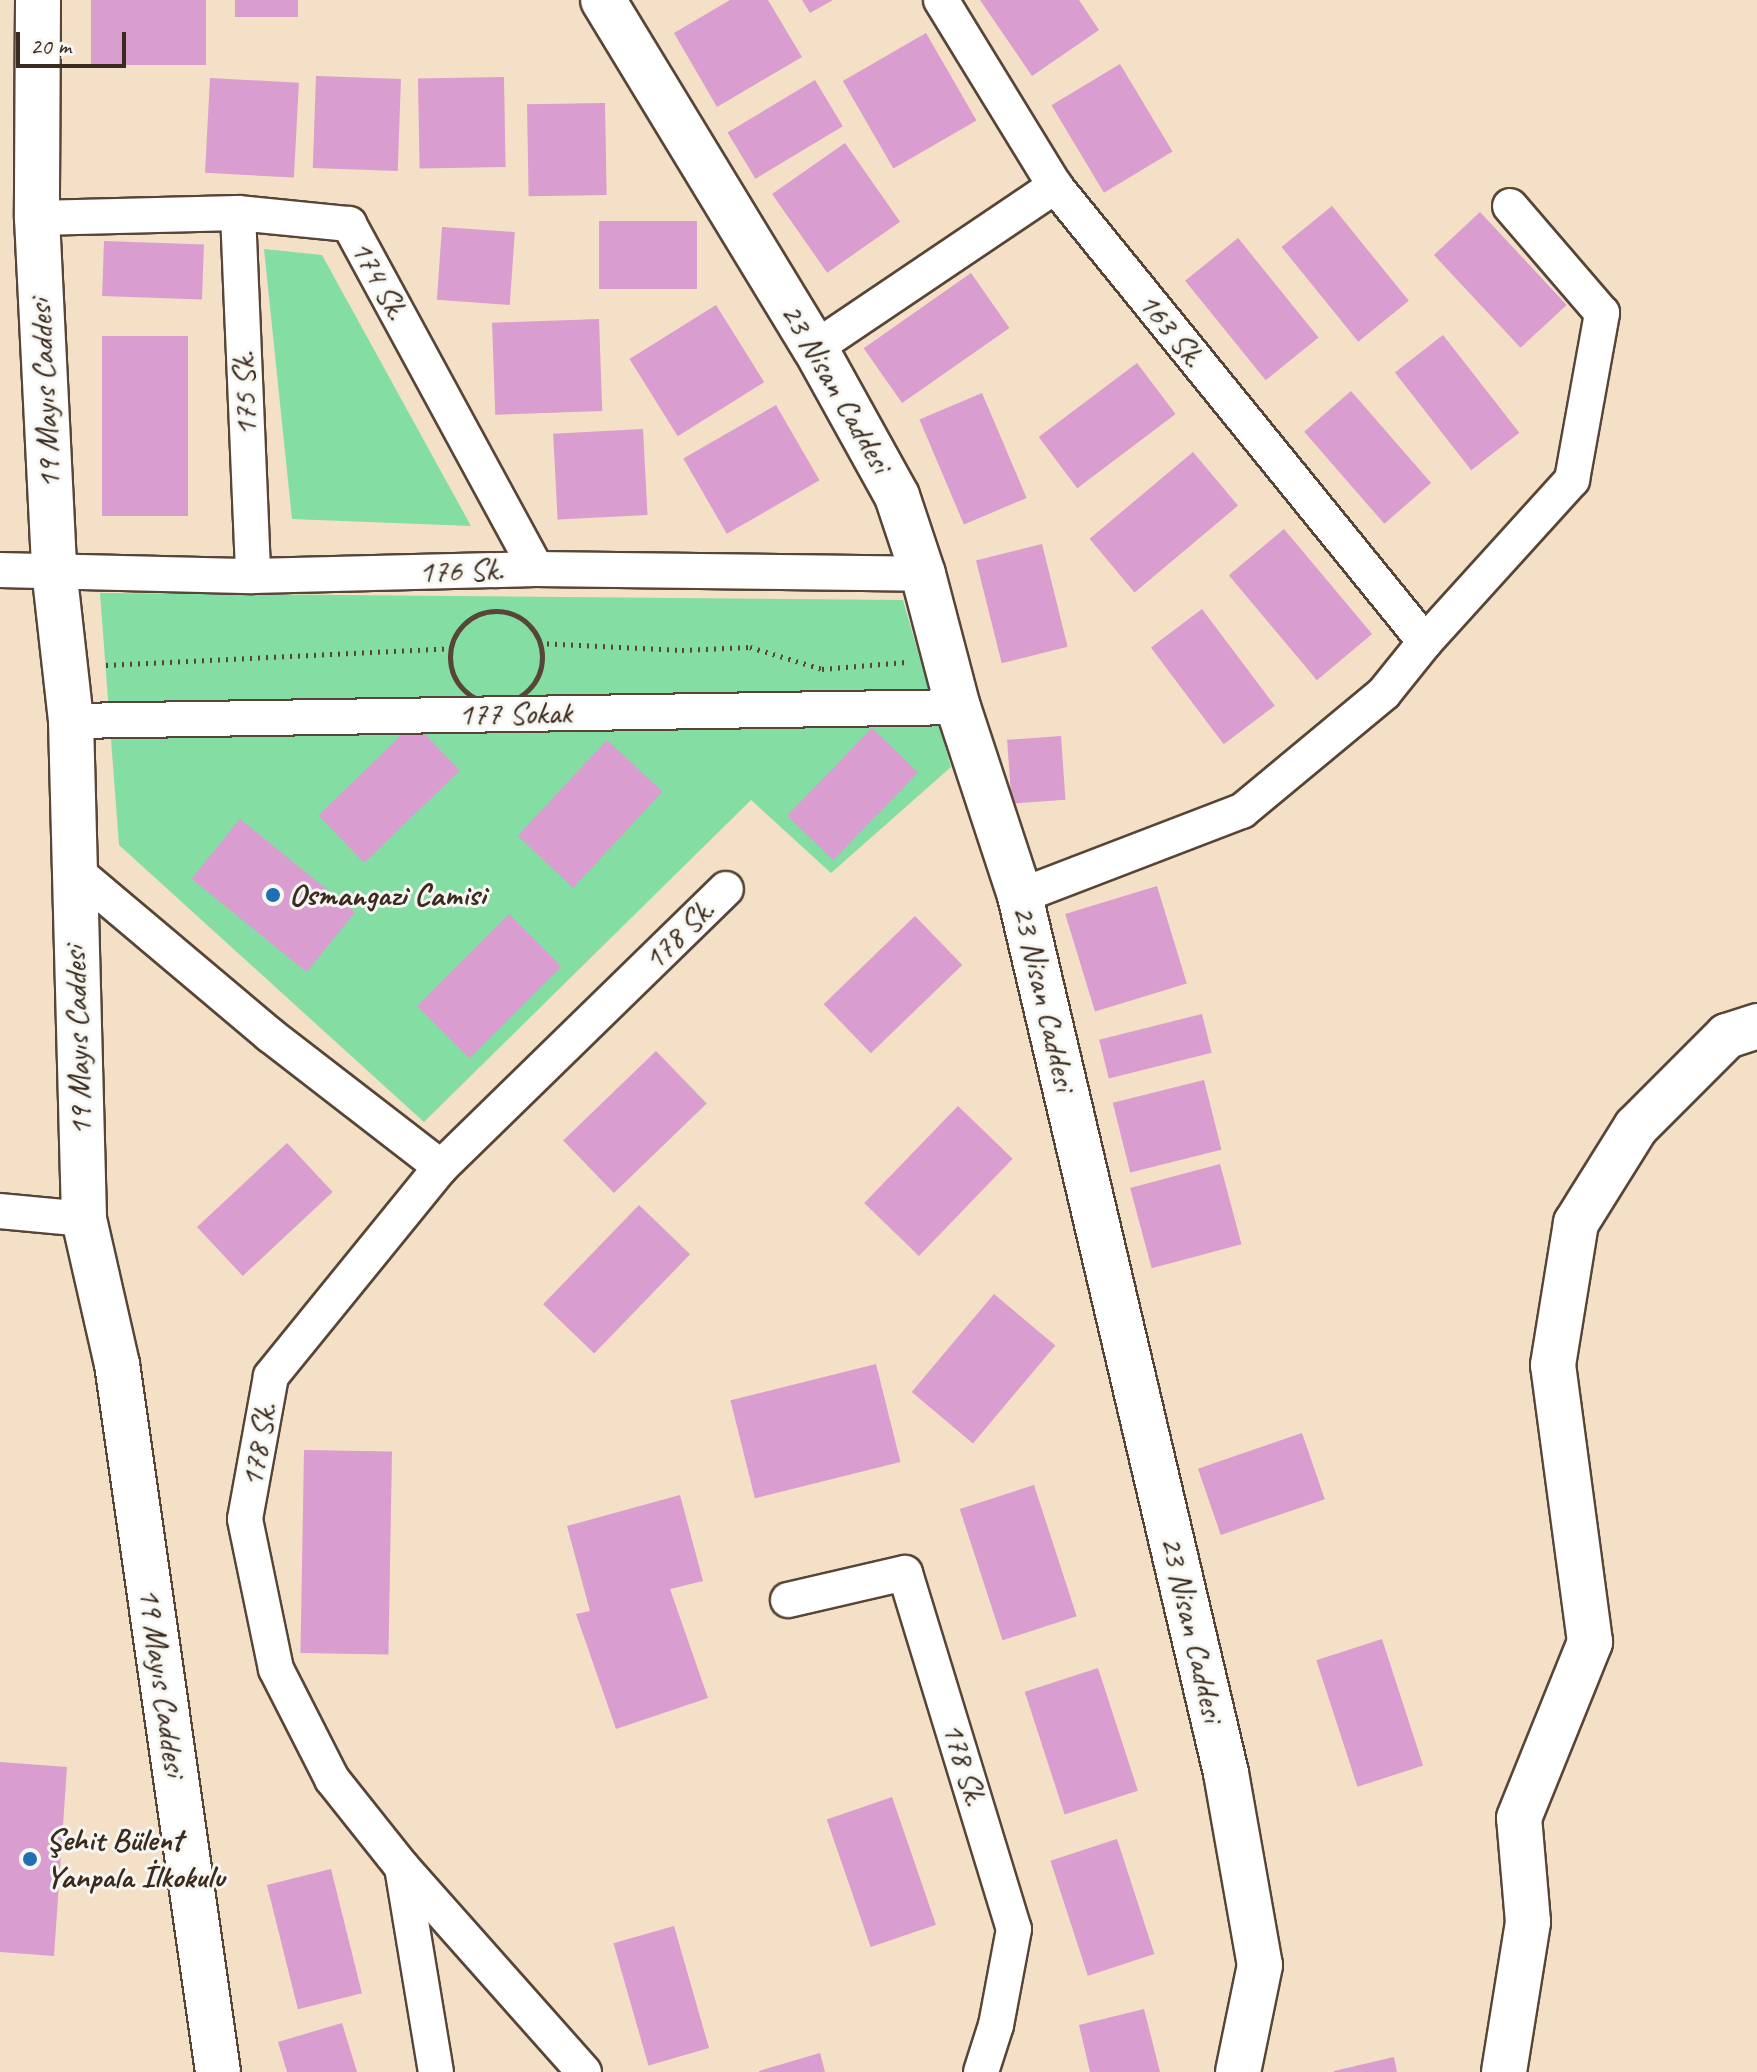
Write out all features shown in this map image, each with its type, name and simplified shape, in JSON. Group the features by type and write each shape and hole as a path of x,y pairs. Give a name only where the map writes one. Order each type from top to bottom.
{"street":[{"name":"19 Mayıs Caddesi","path":"38,0 37,218 54,569 71,721 84,1219 117,1364 218,2072"},
{"name":"23 Nisan Caddesi","path":"603,0 815,348 897,496 923,574 958,707 1020,896 1226,1773 1260,1965 1238,2072"},
{"name":"163 Sk.","path":"941,0 1055,186 1425,642"},
{"path":"815,348 1055,186"},
{"path":"1020,896 1242,811 1384,693 1425,642 1572,480 1602,313 1510,206"},
{"name":"174 Sk.","path":"37,218 238,213 349,224 536,569"},
{"name":"175 Sk.","path":"238,213 253,576"},
{"name":"176 Sk.","path":"0,570 253,576 536,569 923,574"},
{"name":"177 Sokak","path":"71,721 958,707"},
{"path":"73,869 270,1035 441,1167"},
{"name":"178 Sk.","path":"584,2072 402,1867 332,1779 276,1669 245,1519 271,1376 441,1167 726,889"},
{"path":"1504,2072 1528,1922 1519,1818 1590,1642 1553,1365 1576,1223 1636,1127 1727,1036 1757,1026"},
{"path":"0,1211 84,1219"},
{"name":"178 Sk.","path":"788,1600 905,1573 1014,1929 996,2025 981,2072"},
{"path":"402,1867 436,2072"}],"path":[{"path":"494,611 522,620 539,643 542,658 532,686 506,702 491,703 463,690 450,663 451,648 466,622 494,611"},
{"path":"539,643 682,650 750,647 822,669 945,658"},
{"path":"65,667 451,648"}],"green space":[{"path":"264,249 322,255 471,526 292,519"},
{"path":"100,593 903,600 951,767 831,873 751,800 424,1122 119,845"}],"building":[{"path":"91,0 206,0 206,65 91,65"},
{"path":"235,0 298,0 298,17 235,17"},
{"path":"730,0 768,0 802,57 717,107 674,33"},
{"path":"802,0 833,0 810,13"},
{"path":"980,0 1079,0 1099,30 1032,76"},
{"path":"926,33 976,120 893,168 843,81"},
{"path":"1120,64 1173,151 1104,193 1051,105"},
{"path":"316,76 401,79 398,171 313,168"},
{"path":"504,77 506,167 420,168 418,79"},
{"path":"210,78 299,83 294,178 205,173"},
{"path":"815,80 843,126 755,179 728,133"},
{"path":"605,103 607,195 529,196 527,104"},
{"path":"845,143 900,222 827,273 772,194"},
{"path":"1332,206 1409,301 1358,342 1281,247"},
{"path":"1480,212 1567,305 1521,348 1434,255"},
{"path":"599,221 697,221 697,289 599,289"},
{"path":"442,227 515,232 510,305 437,300"},
{"path":"1238,238 1319,337 1266,380 1185,281"},
{"path":"104,241 204,244 202,299 102,296"},
{"path":"971,273 1009,328 902,403 864,348"},
{"path":"716,305 764,382 678,436 629,359"},
{"path":"599,319 602,411 495,415 492,323"},
{"path":"1443,335 1519,433 1471,470 1395,373"},
{"path":"102,336 188,336 188,516 102,516"},
{"path":"1137,363 1176,414 1077,488 1039,437"},
{"path":"1351,391 1431,483 1384,524 1304,432"},
{"path":"982,393 1027,498 964,525 919,420"},
{"path":"776,405 820,480 727,534 683,459"},
{"path":"643,429 648,515 558,520 553,434"},
{"path":"1193,452 1238,506 1135,592 1090,539"},
{"path":"1284,529 1372,634 1317,680 1229,575"},
{"path":"1042,544 1068,647 1002,663 976,560"},
{"path":"1202,609 1275,706 1224,744 1151,648"},
{"path":"414,723 460,770 364,863 318,815"},
{"path":"872,728 918,772 833,860 787,816"},
{"path":"1061,736 1065,800 1012,804 1007,740"},
{"path":"607,740 663,792 573,888 518,836"},
{"name":"Osmangazi Camisi","path":"240,819 355,912 307,972 192,879"},
{"path":"1157,886 1187,984 1095,1012 1065,914"},
{"path":"509,914 561,966 469,1058 417,1006"},
{"path":"915,916 962,965 871,1053 824,1004"},
{"path":"1202,1014 1212,1053 1109,1078 1099,1040"},
{"path":"656,1051 707,1104 614,1193 563,1141"},
{"path":"1204,1080 1221,1150 1130,1173 1113,1103"},
{"path":"958,1106 1013,1159 919,1256 864,1203"},
{"path":"287,1143 333,1192 243,1276 197,1227"},
{"path":"1220,1164 1241,1244 1152,1268 1130,1188"},
{"path":"639,1205 690,1254 594,1354 543,1304"},
{"path":"994,1294 1055,1345 973,1443 912,1392"},
{"path":"876,1364 900,1462 755,1498 730,1400"},
{"path":"1302,1433 1325,1499 1221,1535 1198,1469"},
{"path":"304,1450 392,1452 388,1655 300,1653"},
{"path":"1034,1485 1077,1616 1002,1640 960,1509"},
{"path":"680,1495 703,1581 670,1589 708,1698 616,1729 576,1614 590,1611 567,1526"},
{"path":"1382,1639 1423,1765 1357,1787 1316,1660"},
{"path":"1098,1668 1138,1791 1065,1814 1025,1692"},
{"name":"Şehit Bülent Yanpala İlkokulu","path":"0,1762 67,1767 54,1956 0,1952"},
{"path":"892,1797 936,1925 871,1947 827,1819"},
{"path":"1117,1839 1154,1954 1088,1976 1050,1861"},
{"path":"331,1869 362,1993 298,2009 267,1885"},
{"path":"674,1926 709,2048 648,2065 613,1943"},
{"path":"1144,2009 1160,2072 1090,2072 1079,2025"},
{"path":"342,2023 357,2072 287,2072 278,2042"},
{"path":"820,2053 825,2072 759,2072 759,2071"},
{"path":"1394,2057 1397,2072 1334,2072 1334,2071"}],"place":[{"name":"Osmangazi Camisi","path":"273,895"},
{"name":"Şehit Bülent Yanpala İlkokulu","path":"30,1859"}]}
